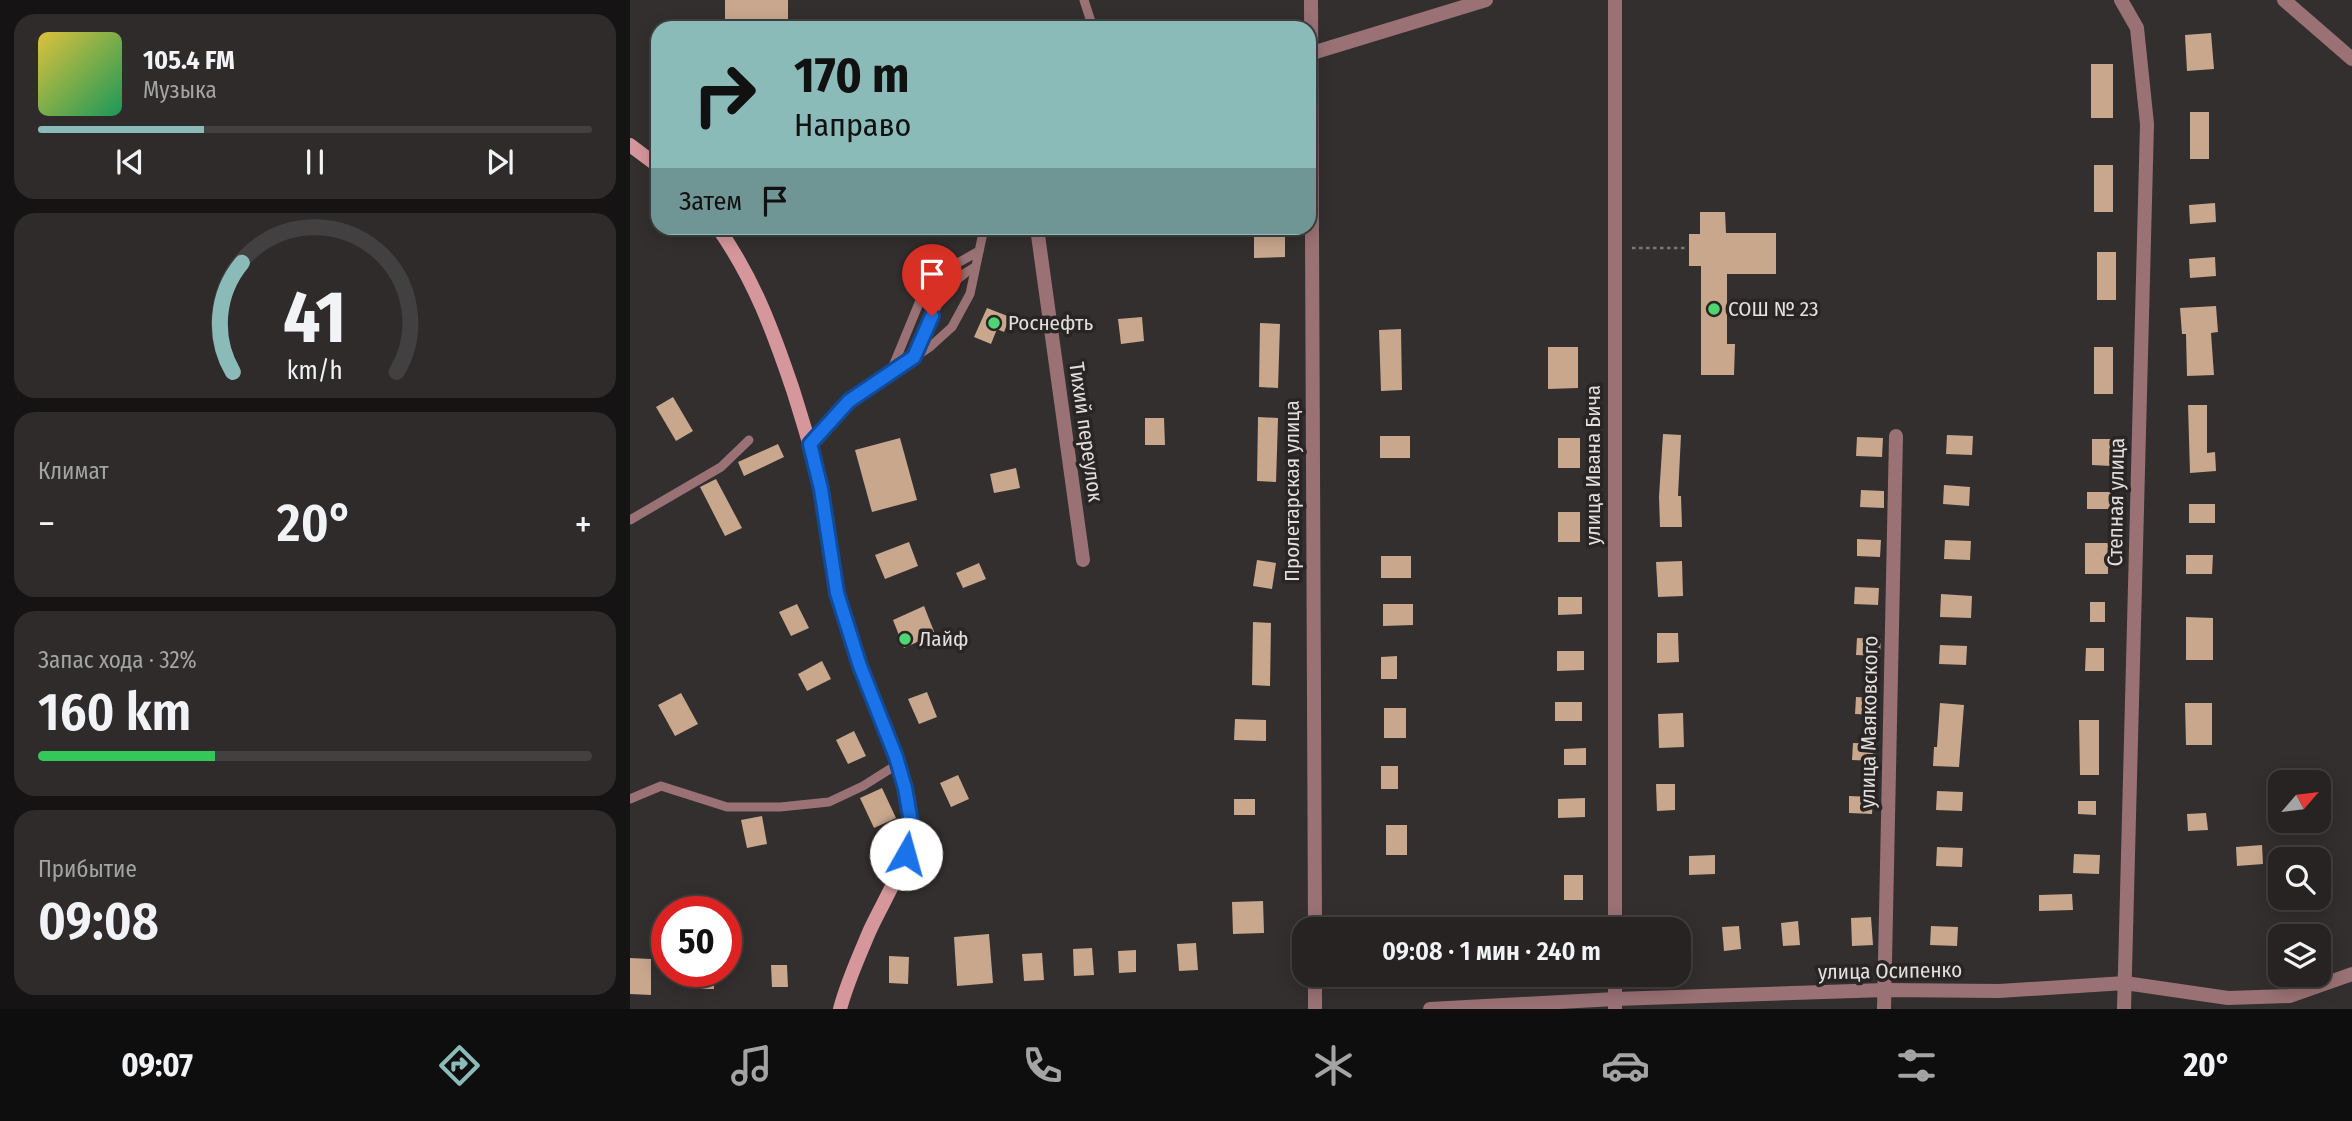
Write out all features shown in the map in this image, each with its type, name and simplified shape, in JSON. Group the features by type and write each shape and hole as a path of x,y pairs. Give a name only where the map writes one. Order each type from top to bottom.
{"main road":[{"path":"630,145 651,160"},
{"path":"723,235 736,254 771,325 810,444 821,489 837,593 860,666 898,764 911,822 906,854 897,879 871,929 840,1009"}],"street":[{"name":"Пролетарская улица","path":"1311,0 1311,21"},
{"path":"1316,51 1486,0"},
{"name":"улица Ивана Бича","path":"1615,0 1615,917"},
{"name":"Степная улица","path":"2121,0 2137,28 2147,124 2124,1009"},
{"path":"2284,0 2352,59"},
{"name":"Тихий переулок","path":"1038,235 1083,559"},
{"name":"Пролетарская улица","path":"1311,235 1315,917"},
{"name":"улица Маяковского","path":"1884,1009 1896,436"},
{"name":"улица Осипенко","path":"1430,1009 1615,1004 1885,990 2000,991 2125,983 2228,998 2290,996 2349,976"},
{"path":"1315,987 1315,1009"}],"lane":[{"path":"1084,0 1091,21"},
{"path":"810,444 849,401 930,347 951,327 970,294 982,235"},
{"path":"891,372 924,291 947,269 979,251"},
{"path":"914,357 941,296 960,275 975,267"},
{"path":"630,520 721,467 749,440"},
{"path":"630,799 662,786 727,807 780,807 829,802 863,786 898,764"}],"path":[{"path":"1614,248 1686,248"}],"building":[{"path":"725,0 788,0 788,21 725,21"},
{"path":"2211,33 2214,69 2187,71 2185,35"},
{"path":"2091,64 2113,64 2113,118 2091,118"},
{"path":"2190,112 2209,112 2209,159 2190,159"},
{"path":"2094,165 2113,165 2113,212 2094,212"},
{"path":"2215,203 2216,222 2190,224 2189,205"},
{"name":"СОШ № 23","path":"1700,212 1725,212 1726,233 1776,233 1776,274 1727,274 1727,344 1735,344 1734,375 1701,375 1701,266 1689,266 1689,234 1700,234"},
{"path":"1254,235 1285,235 1285,257 1254,258"},
{"path":"2097,252 2116,252 2116,300 2097,300"},
{"path":"2215,257 2216,276 2190,278 2189,259"},
{"path":"2216,306 2218,332 2211,333 2214,375 2187,376 2186,334 2182,334 2180,308"},
{"name":"Роснефть","path":"987,308 1010,317 1004,332 997,329 991,344 974,337"},
{"path":"1142,317 1144,341 1121,344 1118,319"},
{"path":"1260,323 1280,324 1278,388 1259,387"},
{"path":"1401,329 1402,390 1381,391 1379,330"},
{"path":"1548,347 1578,347 1578,388 1548,389"},
{"path":"2094,347 2113,347 2113,394 2094,394"},
{"path":"673,397 693,431 676,441 656,407"},
{"path":"2188,405 2207,405 2207,453 2215,452 2216,471 2190,473"},
{"path":"1258,417 1278,418 1276,482 1257,481"},
{"path":"1145,418 1164,418 1165,445 1145,445"},
{"path":"1663,434 1681,435 1678,496 1681,496 1682,527 1660,527"},
{"path":"1947,435 1973,436 1972,455 1946,454"},
{"path":"1380,436 1410,436 1410,458 1380,458"},
{"path":"1857,437 1883,438 1882,457 1856,456"},
{"path":"900,438 917,500 872,512 855,450"},
{"path":"1558,438 1580,438 1580,468 1558,468"},
{"path":"2092,439 2111,439 2111,466 2092,465"},
{"path":"778,444 784,457 744,476 738,462"},
{"path":"1016,468 1020,488 994,493 990,474"},
{"path":"716,479 742,528 725,536 700,487"},
{"path":"1944,485 1970,487 1969,506 1943,504"},
{"path":"1861,490 1884,491 1884,508 1860,507"},
{"path":"2087,492 2111,492 2111,509 2087,509"},
{"path":"2189,504 2215,504 2215,523 2189,523"},
{"path":"1558,512 1580,512 1580,542 1558,542"},
{"path":"1857,539 1881,540 1880,557 1857,556"},
{"path":"1945,540 1971,541 1970,560 1944,559"},
{"path":"909,542 918,566 885,579 875,555"},
{"path":"2085,543 2108,543 2108,574 2085,574"},
{"path":"2186,555 2213,555 2212,574 2186,574"},
{"path":"1381,556 1411,556 1411,578 1381,578"},
{"path":"1257,560 1276,563 1272,589 1253,586"},
{"path":"1682,561 1683,596 1658,597 1656,562"},
{"path":"979,563 986,579 963,588 956,573"},
{"path":"1855,587 1879,588 1878,605 1854,604"},
{"path":"1941,594 1972,596 1971,618 1940,617"},
{"path":"1558,597 1582,597 1582,614 1558,615"},
{"path":"2090,602 2105,602 2105,622 2090,622"},
{"path":"797,604 809,628 791,636 779,612"},
{"path":"1383,604 1413,604 1413,625 1383,626"},
{"path":"924,606 935,634 904,648 893,620"},
{"path":"2186,617 2213,618 2213,660 2186,660"},
{"path":"1253,622 1271,623 1270,686 1252,685"},
{"path":"1657,633 1678,633 1679,662 1657,663"},
{"path":"1857,638 1881,639 1880,656 1856,655"},
{"path":"1940,645 1967,646 1966,665 1939,664"},
{"path":"2086,648 2104,648 2104,671 2085,671"},
{"path":"1557,651 1584,651 1584,670 1557,671"},
{"path":"1397,656 1397,679 1381,679 1381,657"},
{"path":"822,661 831,679 807,691 798,674"},
{"path":"927,692 937,717 919,724 908,699"},
{"path":"681,693 698,724 675,736 658,705"},
{"path":"1856,697 1879,698 1878,715 1855,714"},
{"path":"1555,702 1582,702 1582,721 1555,721"},
{"path":"1940,703 1964,705 1959,767 1933,766"},
{"path":"2185,703 2212,703 2212,745 2186,745"},
{"path":"1384,708 1406,708 1406,738 1384,738"},
{"path":"1683,713 1684,747 1659,748 1658,714"},
{"path":"1235,719 1266,720 1266,741 1234,740"},
{"path":"2079,720 2099,720 2099,775 2080,775"},
{"path":"854,731 866,756 848,764 836,740"},
{"path":"1853,743 1876,744 1875,761 1852,760"},
{"path":"1586,748 1586,765 1564,765 1564,749"},
{"path":"1381,766 1398,766 1398,789 1381,789"},
{"path":"958,775 969,799 951,807 940,783"},
{"path":"1656,784 1675,784 1675,810 1657,811"},
{"path":"882,788 896,818 874,828 860,798"},
{"path":"1937,791 1963,792 1962,811 1936,810"},
{"path":"1849,796 1873,797 1872,814 1849,813"},
{"path":"1585,798 1585,817 1558,818 1558,799"},
{"path":"1234,799 1255,799 1255,815 1234,815"},
{"path":"2078,801 2096,801 2096,815 2078,814"},
{"path":"2206,813 2208,830 2188,831 2187,814"},
{"path":"762,816 767,844 747,848 741,820"},
{"path":"1386,825 1407,825 1407,855 1386,855"},
{"path":"2262,845 2263,864 2237,866 2236,847"},
{"path":"1937,847 1963,848 1962,867 1936,866"},
{"path":"2074,854 2100,855 2099,874 2073,873"},
{"path":"1715,855 1715,874 1689,875 1689,856"},
{"path":"1564,875 1583,875 1583,900 1564,900"},
{"path":"2072,894 2073,910 2039,911 2039,895"},
{"path":"1263,901 1264,933 1233,934 1232,902"},
{"path":"1871,917 1873,945 1852,946 1851,918"},
{"path":"1798,921 1800,945 1783,946 1781,923"},
{"path":"1739,926 1741,949 1724,951 1722,927"},
{"path":"1931,926 1958,927 1957,946 1930,945"},
{"path":"989,934 993,983 957,986 954,937"},
{"path":"1196,943 1198,970 1179,971 1177,944"},
{"path":"1092,948 1094,975 1074,976 1073,949"},
{"path":"1136,950 1136,972 1119,973 1118,951"},
{"path":"1042,953 1044,980 1024,981 1022,954"},
{"path":"889,956 909,957 908,984 889,983"},
{"path":"630,958 651,959 651,995 630,994"},
{"path":"771,965 787,965 788,987 772,987"},
{"path":"698,987 714,987 714,989"}],"place":[{"name":"СОШ № 23","path":"1714,309"},
{"name":"Роснефть","path":"994,323"},
{"name":"Лайф","path":"905,639"}],"route":[{"path":"906,854 911,822 905,788 896,757 860,666 837,593 821,489 810,444 849,401 914,357 932,316"}]}
